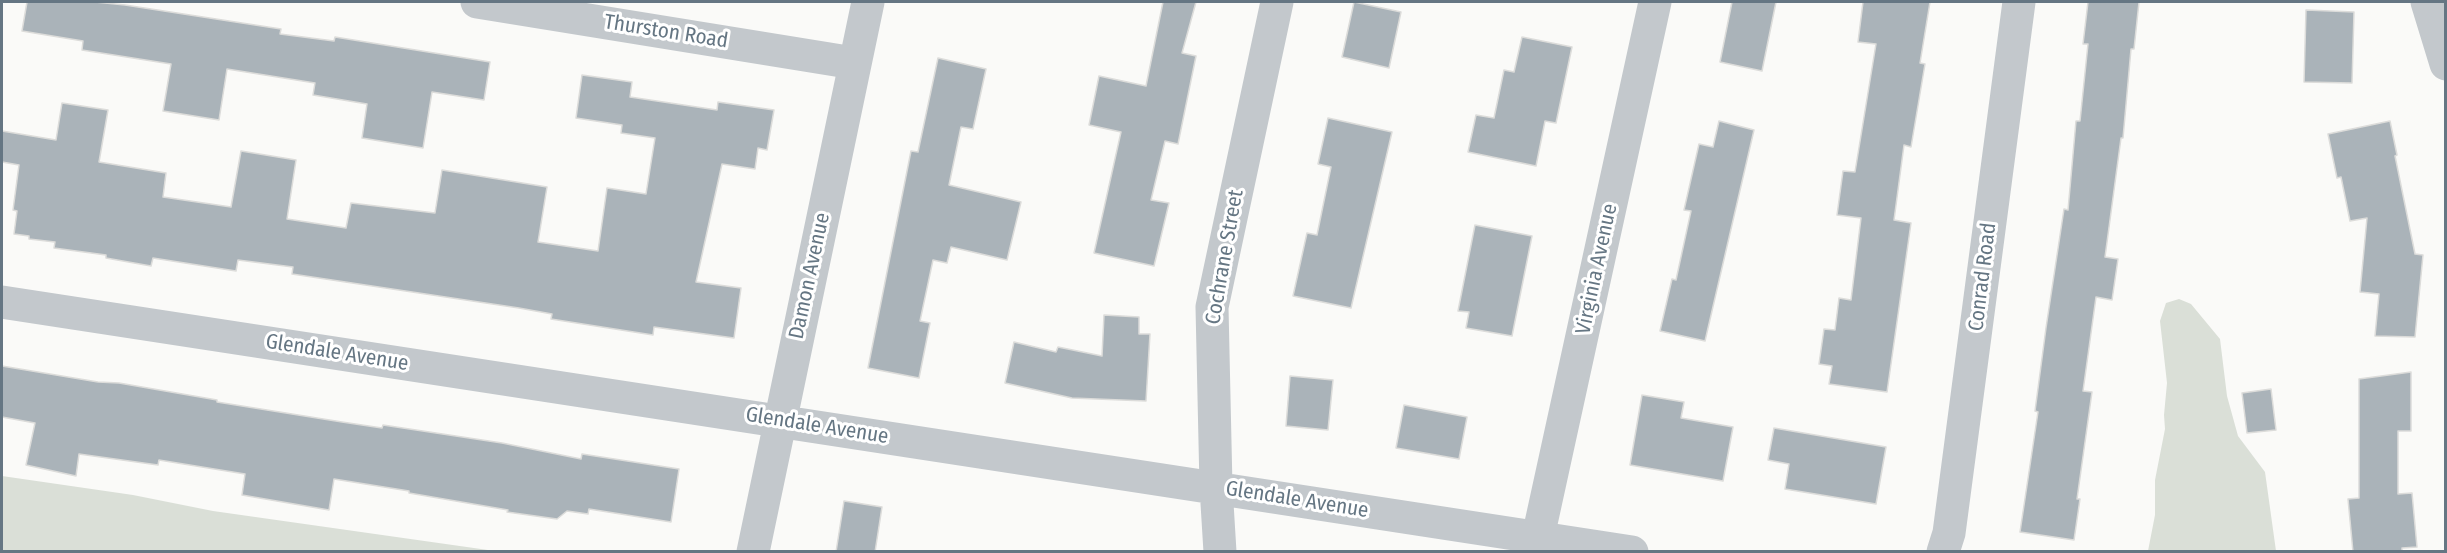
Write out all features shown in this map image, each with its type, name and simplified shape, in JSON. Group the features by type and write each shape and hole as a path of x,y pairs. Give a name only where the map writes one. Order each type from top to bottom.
{"street":[{"name":"Thurston Road","path":"477,2 854,63"},
{"name":"Damon Avenue","path":"753,552 868,2"},
{"name":"Cochrane Street","path":"1220,552 1216,487 1212,307 1277,2"},
{"name":"Virginia Avenue","path":"1538,537 1655,2"},
{"name":"Conrad Road","path":"1943,552 1951,521 2019,2"},
{"path":"2427,2 2445,64"},
{"name":"Glendale Avenue","path":"2,302 1632,552"}],"shaded area":[{"path":"2179,299 2191,304 2220,339 2227,396 2238,436 2265,472 2276,551 2148,551 2155,515 2155,480 2165,429 2167,383 2160,321 2166,303"},
{"path":"2,476 133,495 213,511 495,551 2,551"}],"building":[{"path":"27,2 95,2 125,5 281,29 280,34 334,41 335,37 490,62 484,100 432,92 423,148 362,138 367,104 313,95 315,83 227,69 219,120 163,111 171,64 82,50 83,41 22,31"},
{"path":"1163,2 1196,2 1182,53 1196,56 1178,144 1165,141 1151,200 1169,203 1154,266 1094,253 1121,132 1089,125 1099,76 1146,86"},
{"path":"1354,2 1401,12 1389,68 1342,57"},
{"path":"1732,2 1776,2 1762,71 1720,62"},
{"path":"1863,2 1930,2 1920,63 1925,64 1911,147 1904,145 1894,220 1911,223 1887,392 1829,384 1832,366 1819,364 1824,329 1835,330 1839,298 1851,300 1861,218 1837,215 1843,171 1855,172 1876,44 1858,42"},
{"path":"2088,2 2139,2 2134,49 2131,49 2123,138 2121,138 2105,257 2118,259 2112,300 2096,297 2083,391 2092,392 2077,499 2080,499 2074,540 2020,532 2038,412 2035,411 2046,328 2064,209 2068,210 2076,121 2080,121 2088,44 2083,44"},
{"path":"2306,10 2354,12 2352,83 2304,82"},
{"path":"1522,37 1572,47 1556,123 1545,121 1536,166 1468,152 1476,115 1494,118 1504,70 1514,72"},
{"path":"938,58 986,69 973,129 961,127 949,185 1021,202 1007,260 951,247 947,263 933,260 920,321 930,323 919,378 868,368 911,151 918,152"},
{"path":"582,75 632,82 630,97 717,110 718,102 774,110 767,150 758,148 755,169 722,164 696,282 741,288 734,338 654,327 653,335 551,319 552,314 292,274 293,267 238,260 236,271 153,258 151,266 106,258 106,255 54,248 55,242 29,239 29,236 14,234 17,211 13,210 19,165 2,162 2,131 56,140 62,103 108,110 99,162 166,173 163,197 231,207 241,151 296,160 287,219 346,228 351,203 435,213 442,170 547,187 538,242 598,251 607,188 646,194 655,138 621,133 622,125 576,118"},
{"path":"1328,118 1392,132 1351,308 1293,296 1307,233 1317,235 1331,167 1318,164"},
{"path":"1719,121 1754,130 1705,341 1660,331 1672,279 1676,280 1691,211 1684,210 1699,144 1713,147"},
{"path":"2390,121 2415,254 2423,255 2415,337 2375,336 2379,294 2360,292 2367,218 2350,221 2341,177 2337,178 2328,134"},
{"path":"1475,225 1532,236 1512,336 1466,328 1469,312 1458,311"},
{"path":"1104,315 1139,317 1139,334 1150,334 1146,401 1072,398 1005,383 1014,342 1056,352 1058,347 1102,356"},
{"path":"2,366 98,382 119,383 217,400 217,402 342,422 382,428 383,425 502,443 581,459 582,454 679,469 671,522 589,509 588,514 567,511 557,519 507,512 508,510 409,493 409,491 334,479 329,510 242,495 245,474 159,460 158,465 79,454 76,476 26,465 35,423 2,417"},
{"path":"2411,372 2411,431 2398,431 2398,494 2412,493 2417,547 2402,548 2402,552 2353,552 2348,499 2359,498 2359,379"},
{"path":"1290,376 1333,380 1328,430 1286,426"},
{"path":"2271,389 2276,430 2247,433 2242,393"},
{"path":"1642,395 1684,402 1681,418 1733,427 1723,481 1630,465"},
{"path":"1404,405 1467,417 1459,459 1396,448"},
{"path":"1774,428 1886,447 1876,504 1785,489 1789,464 1768,460"},
{"path":"844,501 882,507 875,552 836,552"}]}
